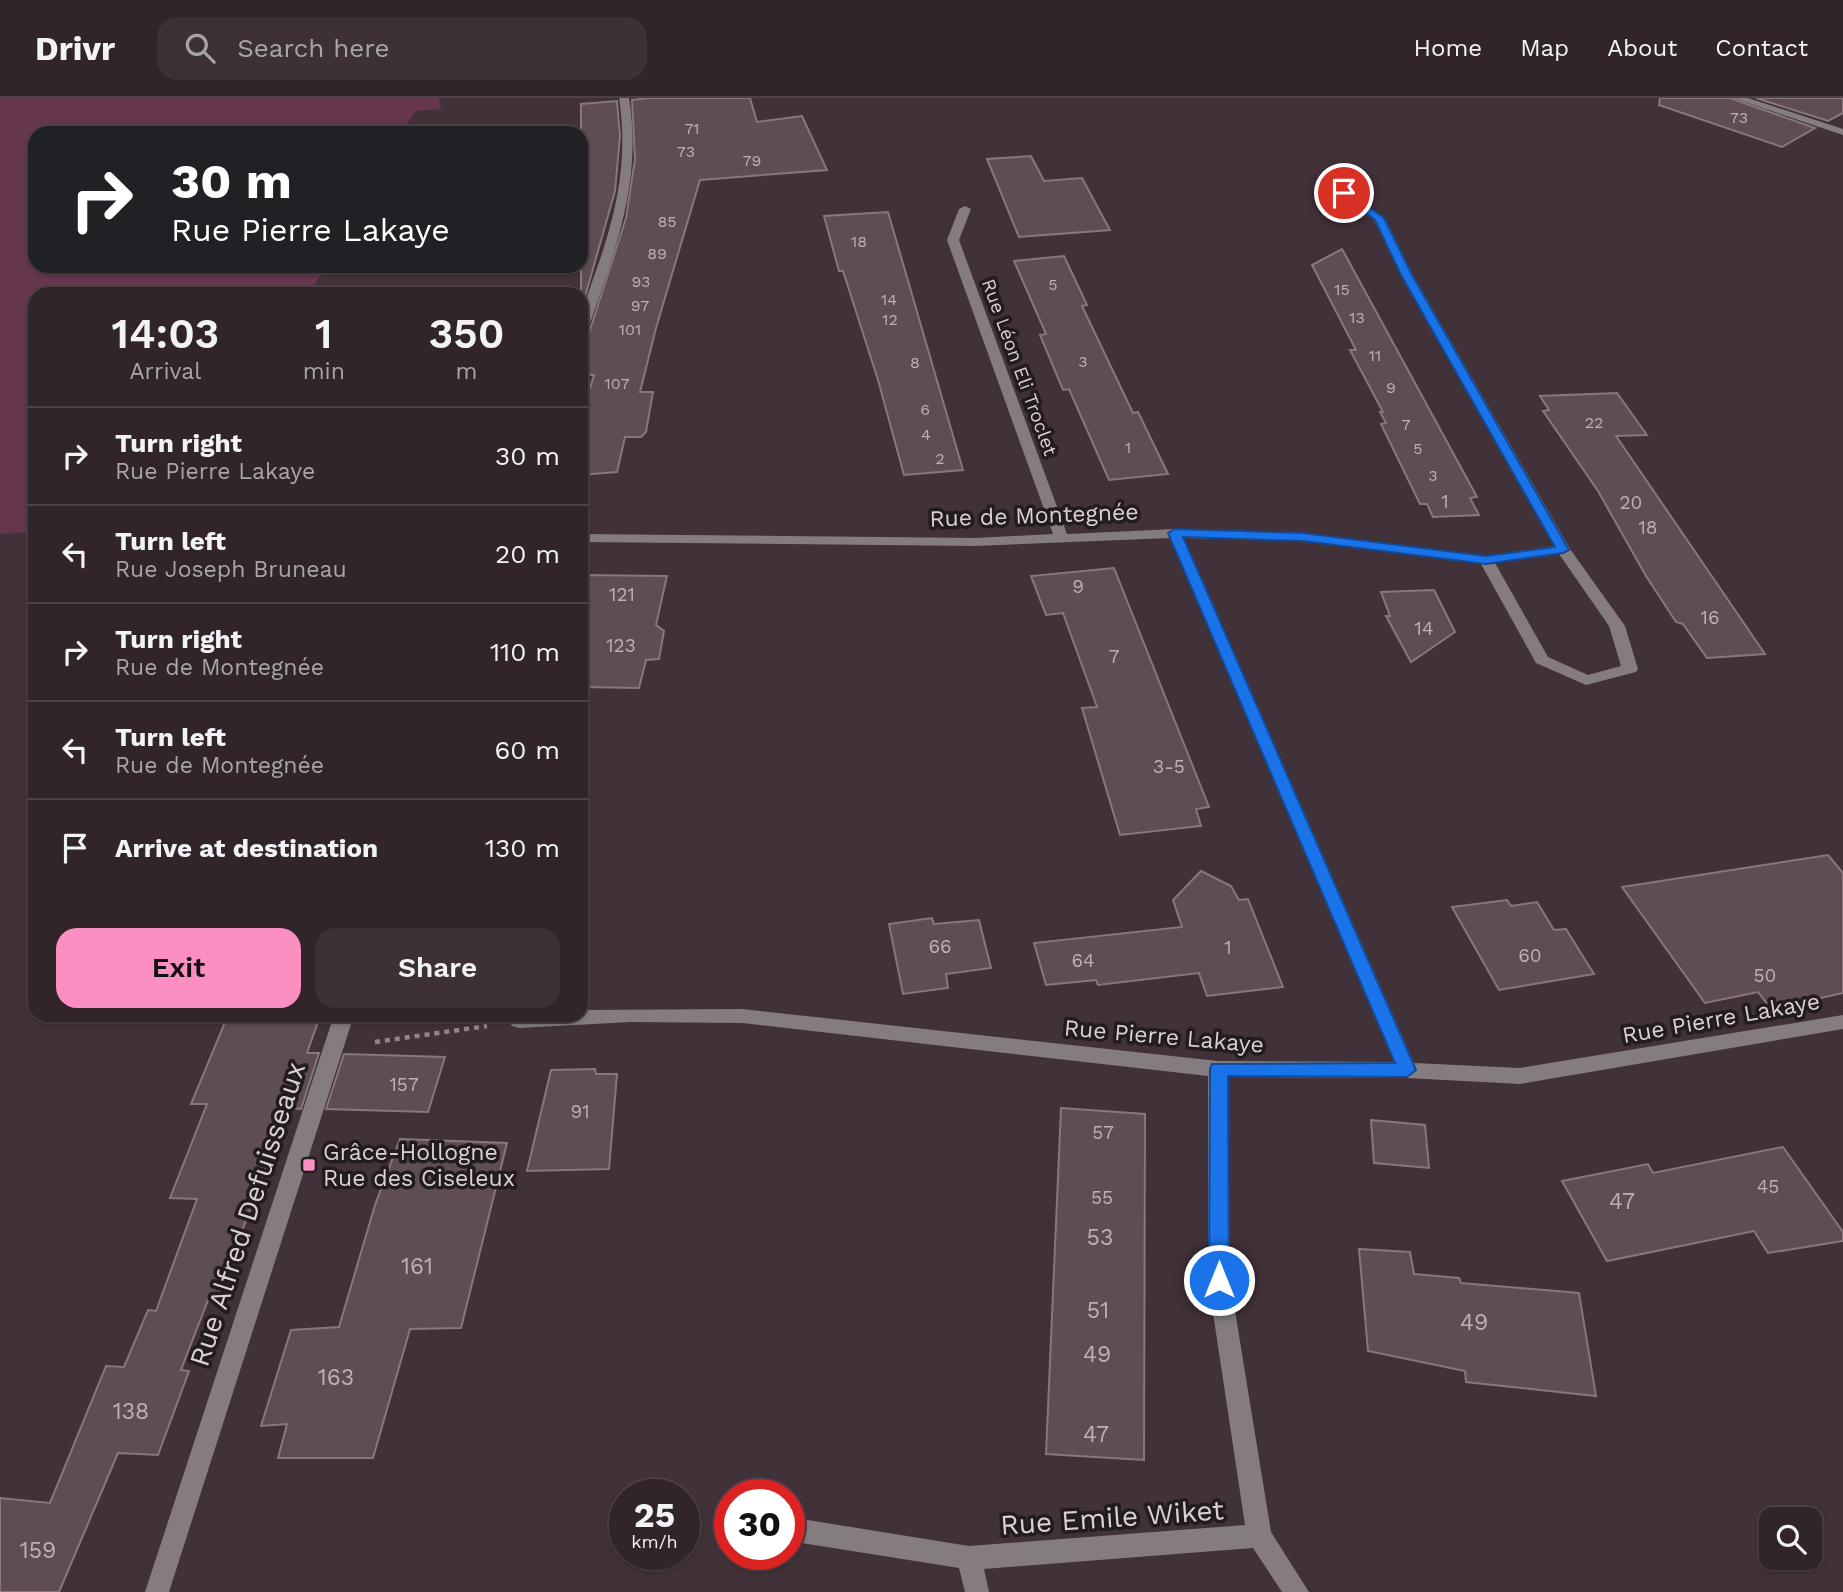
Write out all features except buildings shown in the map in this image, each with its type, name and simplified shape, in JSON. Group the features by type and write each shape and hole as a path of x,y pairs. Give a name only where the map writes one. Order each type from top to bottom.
{"street":[{"path":"588,310 628,182 628,114 624,98"},
{"path":"1738,98 1843,132"},
{"path":"1326,180 1379,218 1407,275 1563,550 1617,626 1630,669 1586,680 1542,660 1486,560"},
{"name":"Rue Léon Eli Troclet","path":"965,209 953,240 1061,537"},
{"path":"1175,533 1407,1070"},
{"name":"Rue de Montegnée","path":"588,538 975,542 1175,533 1303,537 1486,560 1563,550"},
{"name":"Rue Pierre Lakaye","path":"588,1017 742,1016 1219,1069 1407,1070 1520,1076 1843,1021"},
{"name":"Rue Alfred Defuisseaux","path":"157,1592 341,1022"},
{"path":"1219,1069 1219,1280 1259,1536 1297,1592"},
{"name":"Rue Emile Wiket","path":"805,1532 969,1558 1259,1536"},
{"path":"969,1558 977,1592"}],"path":[{"path":"332,1048 512,1022"}],"shaded area":[{"path":"0,98 439,98 441,109 415,111 406,126 28,126 28,273 322,273 313,287 28,287 28,532 0,534"}],"place":[{"name":"Grâce-Hollogne Rue des Ciseleux","path":"309,1165"}],"route":[{"path":"1219,1280 1219,1069 1407,1070 1175,533 1303,537 1486,560 1563,550 1407,275 1379,218 1344,193"}]}
